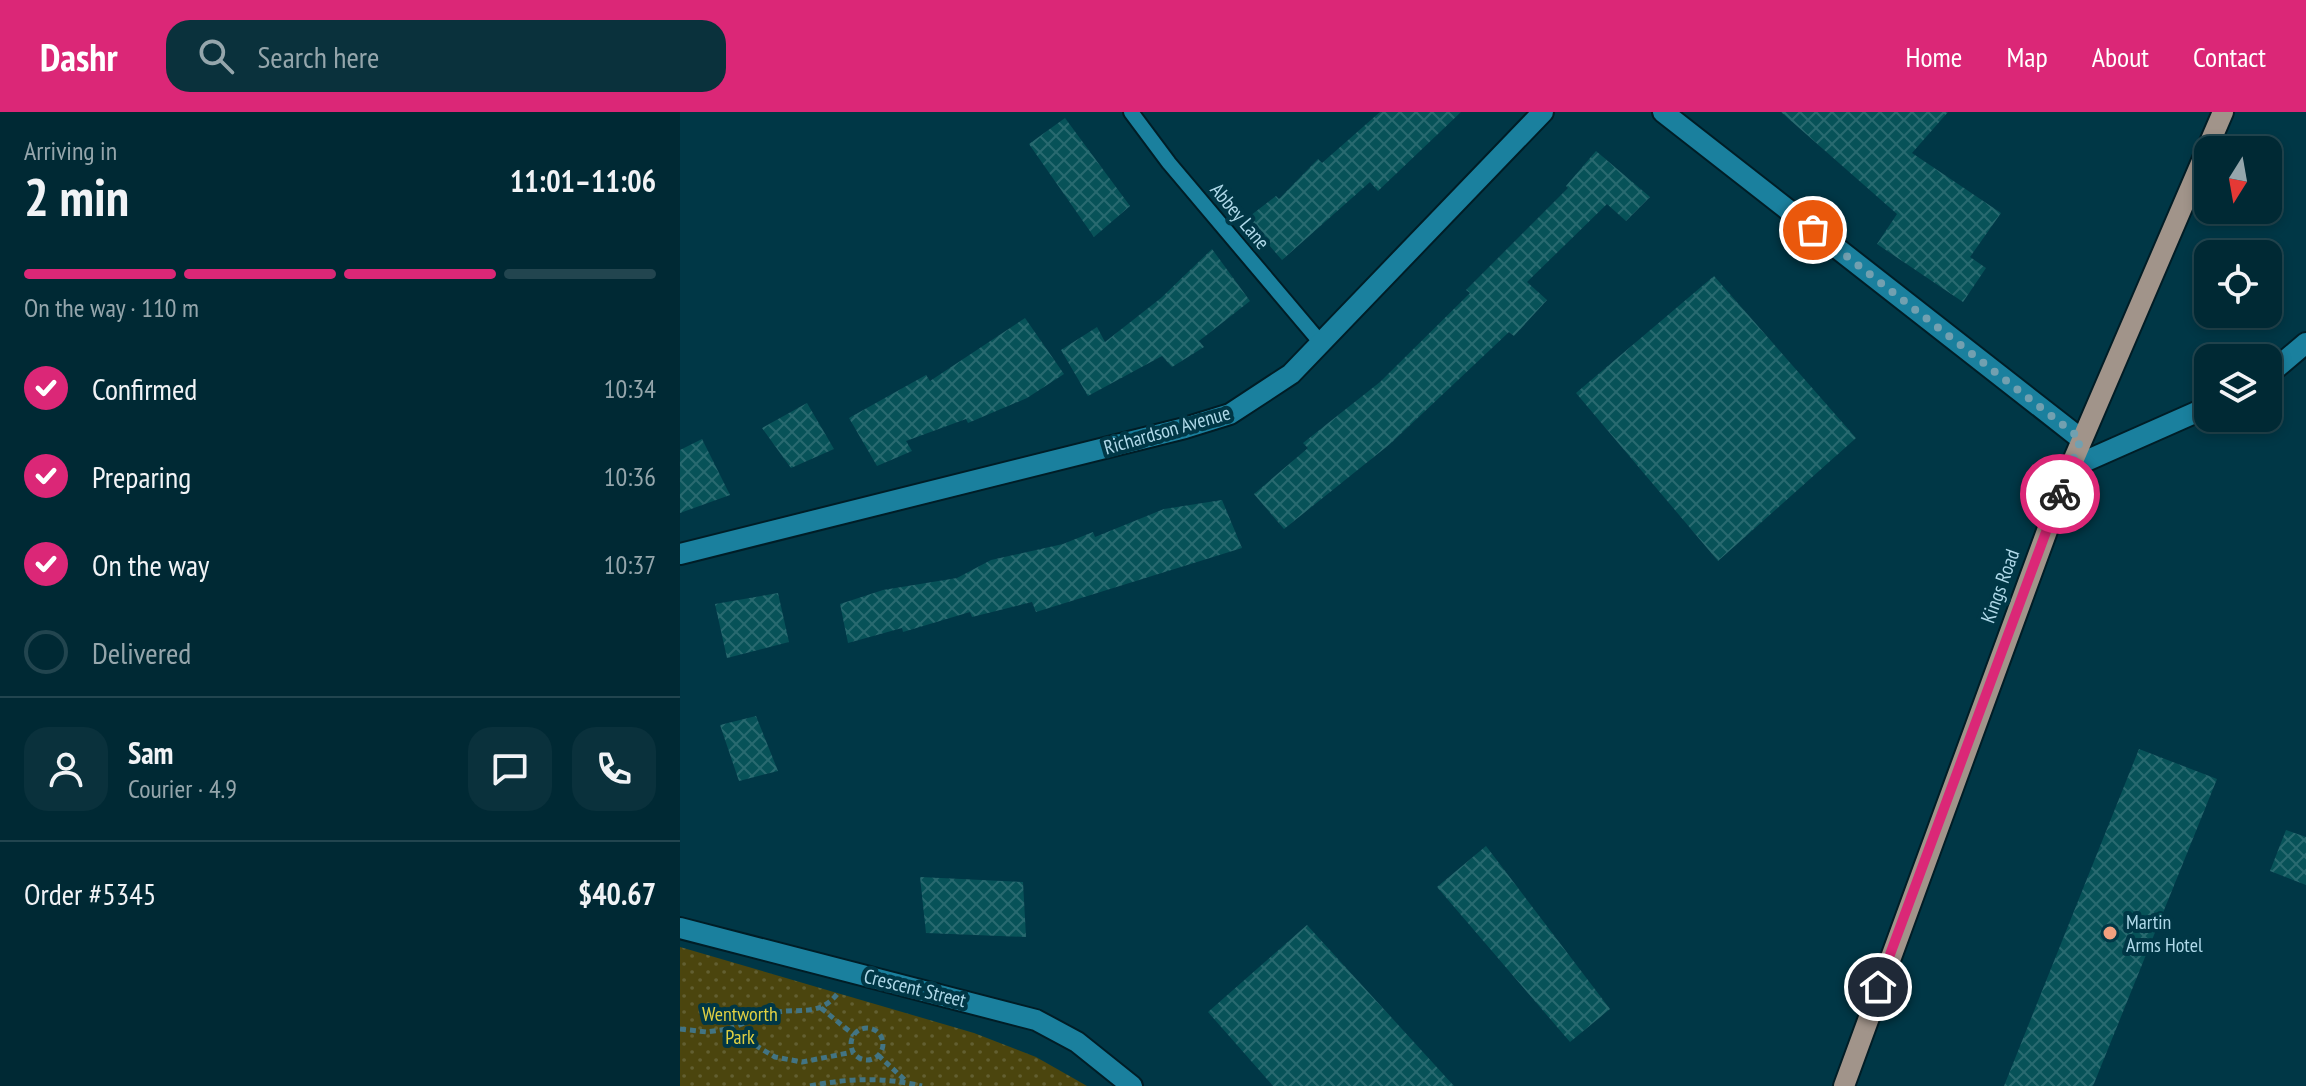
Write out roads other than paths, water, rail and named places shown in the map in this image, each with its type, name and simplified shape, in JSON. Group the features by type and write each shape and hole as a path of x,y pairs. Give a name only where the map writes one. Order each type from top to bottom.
{"main road":[{"name":"Kings Road","path":"1844,1086 2081,439 2223,112"}],"street":[{"name":"Richardson Avenue","path":"680,554 1207,423 1271,389 1321,343 1543,112"},
{"path":"1663,112 2081,439"},
{"path":"2282,363 2306,343"},
{"path":"2070,468 2194,413"},
{"name":"Crescent Street","path":"680,928 1036,1020 1077,1042 1132,1086"}],"lane":[{"name":"Abbey Lane","path":"1131,112 1169,163 1321,343"}],"place":[{"name":"Martin Arms Hotel","path":"2110,933"}],"park label":[{"name":"Wentworth Park","path":"740,1026"}]}
